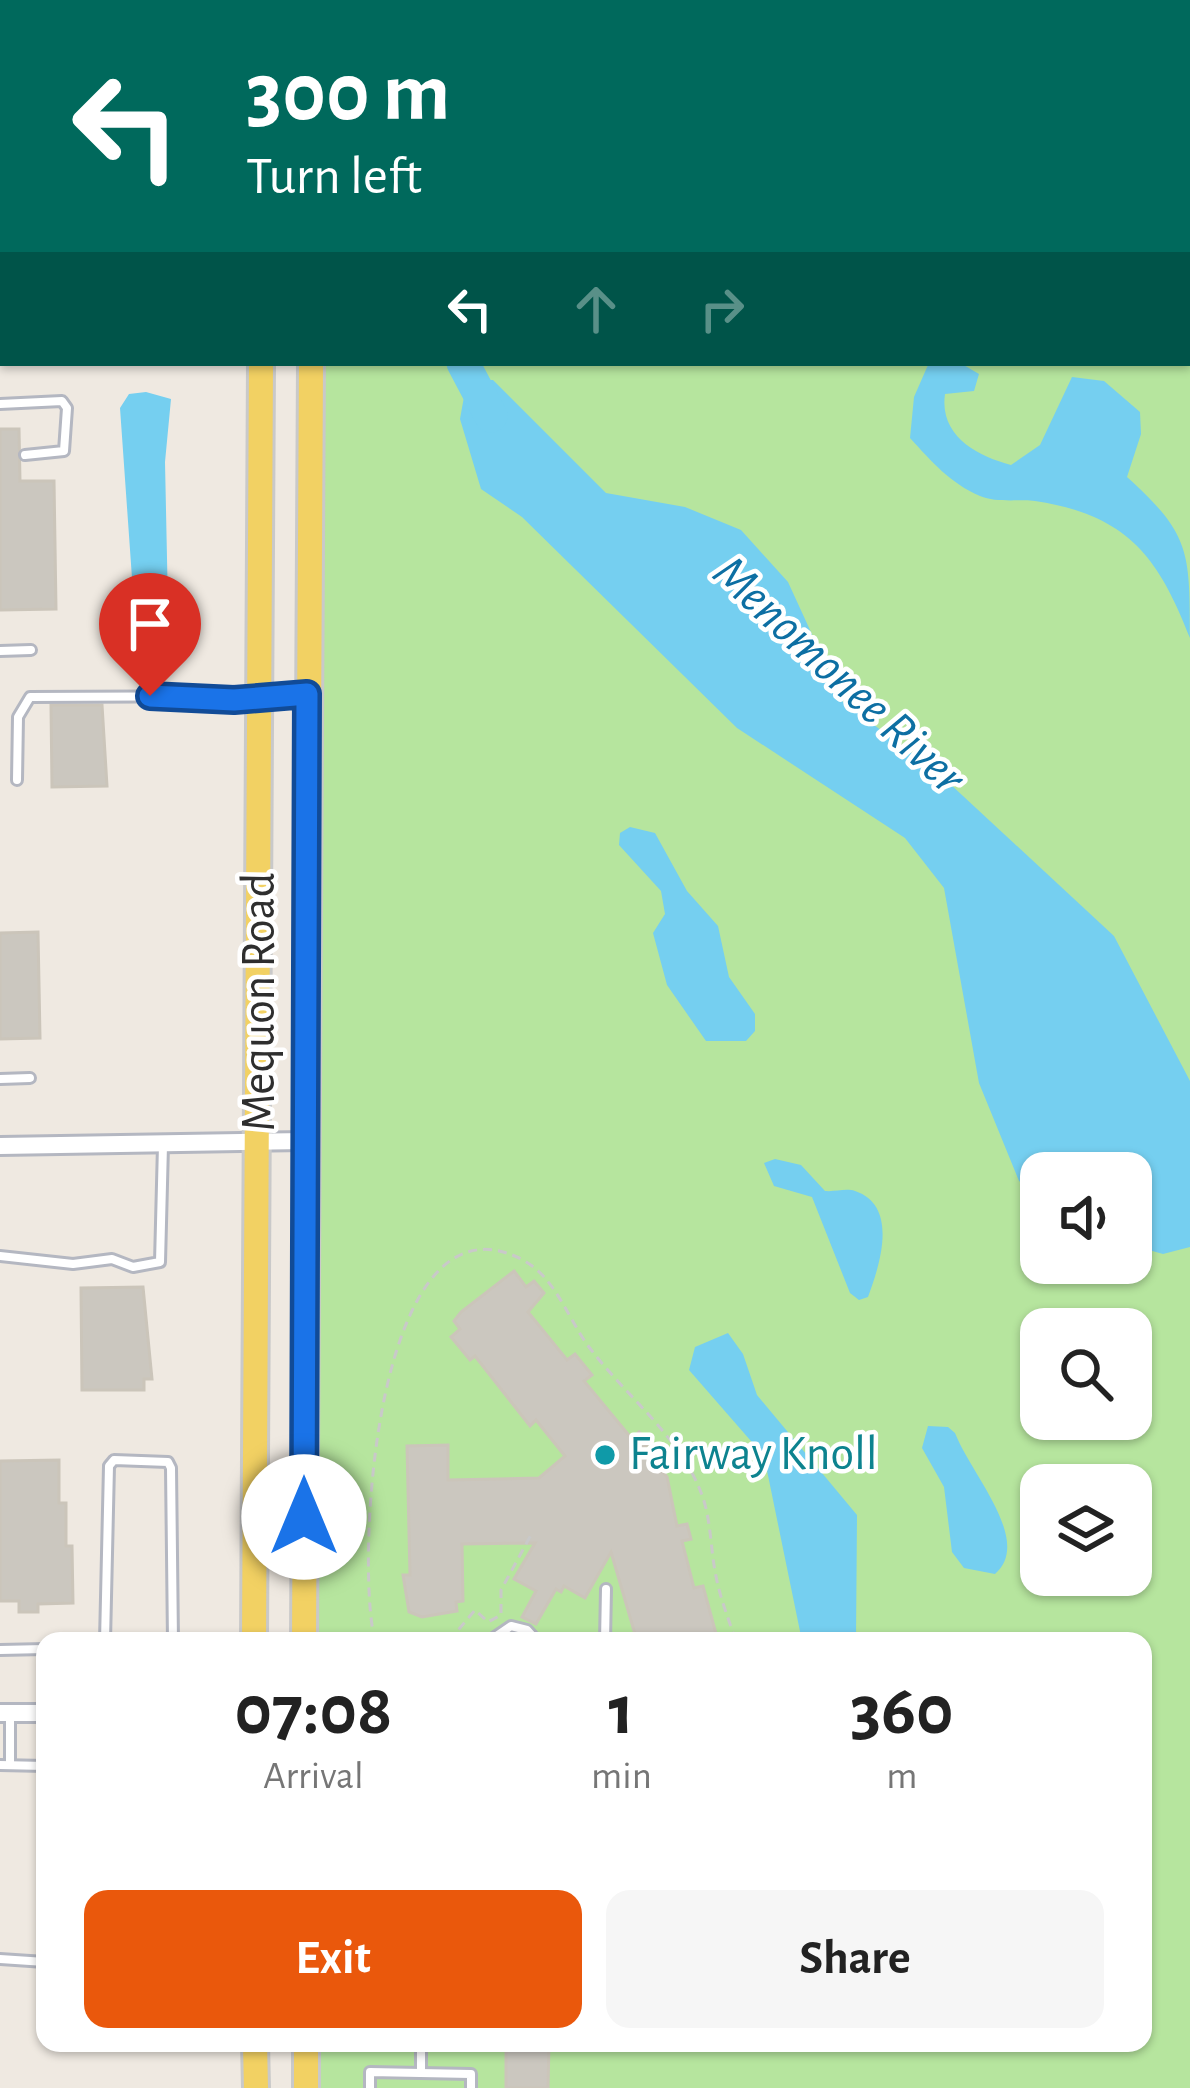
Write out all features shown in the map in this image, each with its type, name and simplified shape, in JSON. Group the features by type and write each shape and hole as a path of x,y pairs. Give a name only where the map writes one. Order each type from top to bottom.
{"main road":[{"name":"Mequon Road","path":"254,1632 261,366"},
{"name":"Mequon Road","path":"304,1632 311,366"},
{"path":"261,694 307,694"},
{"path":"255,2052 256,2088"},
{"path":"306,2052 306,2088"}],"street":[{"path":"0,1146 305,1142"},
{"path":"5,1713 36,1713"}],"lane":[{"path":"0,404 62,401 68,409 64,452 25,455"},
{"path":"0,651 31,650"},
{"path":"17,780 18,718 30,697 234,700 261,694"},
{"path":"0,1079 30,1078"},
{"path":"0,1256 74,1264 112,1259 133,1268 160,1262 163,1143"},
{"path":"105,1632 109,1466 114,1460 168,1462 171,1468 173,1632"},
{"path":"605,1632 606,1589"},
{"path":"0,1650 36,1649"},
{"path":"5,1713 5,1765 36,1766"},
{"path":"0,1958 36,1961"},
{"path":"421,2052 421,2073"},
{"path":"370,2088 370,2072 471,2074 471,2088"}],"path":[{"path":"375,1632 374,1460 384,1392 416,1298 448,1263 480,1252 523,1260 539,1274 587,1345 684,1459 702,1494 715,1574 733,1632"},
{"path":"457,1632 475,1610 488,1622 502,1615 501,1590 532,1533"}],"green space":[{"path":"311,366 1190,366 1190,2088 311,2088 311,2052 1152,2052 1152,1632 318,1632"}],"water":[{"path":"928,366 965,366 979,374 974,391 945,394 948,422 974,450 1011,465 1040,445 1072,377 1104,381 1140,412 1141,434 1127,477 1163,514 1182,546 1189,584 1190,638 1151,562 1116,529 1067,508 980,496 950,478 910,438 914,397"},
{"path":"467,380 493,380 606,493 685,507 741,530 788,582 843,702 935,770 1114,936 1190,1081 1190,1247 1163,1254 1152,1251 1152,1152 1020,1152 1019,1181 979,1083 944,888 905,838 737,728 522,517 481,489 460,419"},
{"path":"146,392 171,399 165,462 168,606 163,617 133,618 126,610 132,578 120,408 129,394"},
{"path":"630,827 655,833 687,891 718,926 729,977 755,1014 755,1031 746,1041 706,1041 667,985 653,933 665,914 661,891 619,845 620,833"},
{"path":"775,1159 801,1165 825,1191 855,1191 878,1210 882,1238 868,1297 859,1300 850,1293 812,1197 774,1186 764,1163"},
{"path":"728,1333 743,1354 757,1395 857,1515 856,1632 800,1632 764,1456 689,1370 695,1347"},
{"path":"928,1426 948,1427 955,1433 996,1507 1007,1544 1005,1560 995,1574 964,1568 952,1552 944,1487 922,1448"}],"building":[{"path":"0,429 19,429 20,481 54,481 56,609 0,610"},
{"path":"51,705 102,705 107,786 52,787"},
{"path":"38,932 40,1038 0,1039 0,933"},
{"name":"Fairway Knoll","path":"514,1271 526,1287 534,1281 544,1293 528,1312 567,1360 575,1354 592,1375 584,1381 632,1439 639,1432 649,1444 643,1448 667,1477 677,1526 687,1524 691,1539 682,1541 694,1588 703,1586 716,1632 634,1632 611,1552 585,1598 564,1586 561,1592 556,1589 536,1624 522,1617 536,1591 514,1579 535,1543 462,1544 463,1601 456,1602 457,1611 422,1617 409,1612 403,1575 410,1575 407,1446 448,1445 448,1480 539,1478 565,1456 536,1420 530,1426 475,1356 470,1360 451,1337 460,1329 454,1321"},
{"path":"143,1287 152,1379 144,1379 144,1390 82,1390 81,1288"},
{"path":"59,1460 59,1503 66,1503 66,1546 72,1546 73,1603 38,1604 38,1612 19,1612 19,1601 0,1601 0,1461"},
{"path":"506,2052 549,2052 548,2088 506,2088"}],"waterway":[{"name":"Menomonee River","path":"465,366 491,416"}],"place":[{"name":"Fairway Knoll","path":"605,1455"}],"route":[{"path":"150,696 234,700 261,694 307,694 304,1517"}]}
